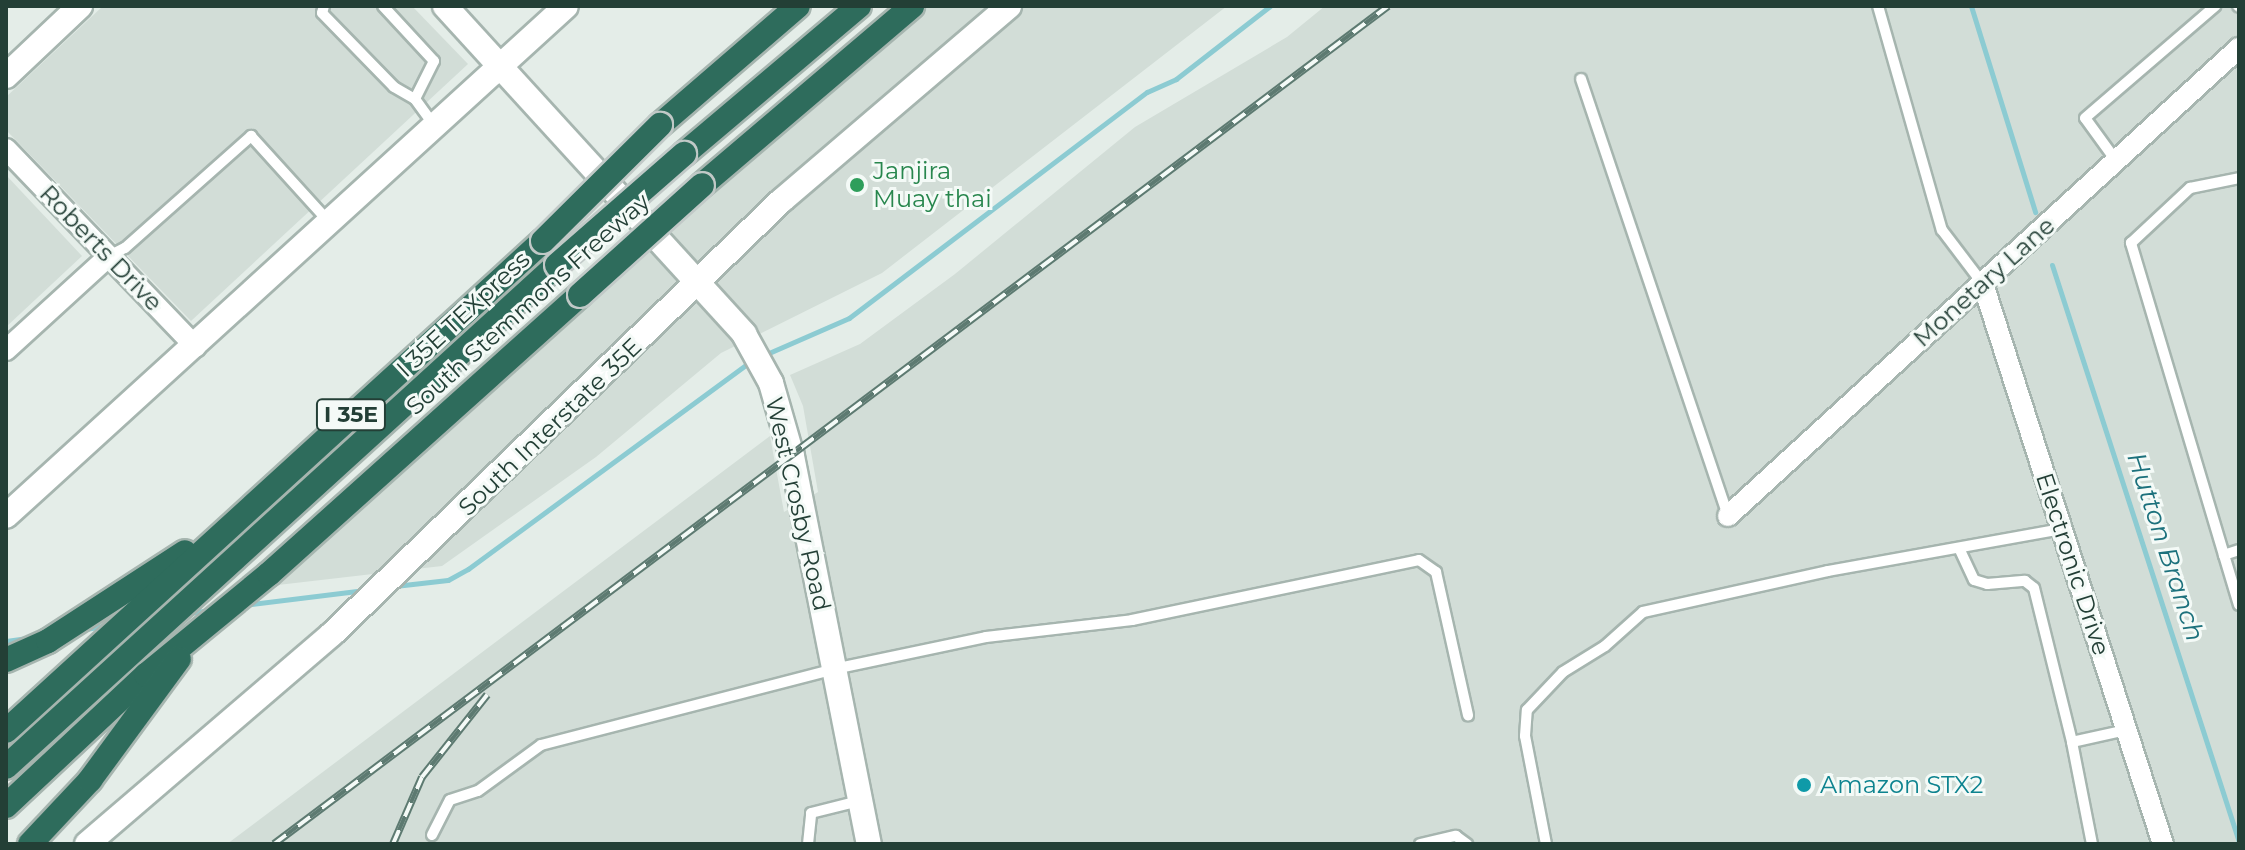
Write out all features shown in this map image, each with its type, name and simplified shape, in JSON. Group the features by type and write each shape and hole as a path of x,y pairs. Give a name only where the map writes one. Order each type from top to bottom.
{"highway":[{"name":"South Stemmons Freeway","path":"6,731 543,241 660,125 798,6"},
{"name":"I 35E TEXpress","path":"6,767 557,265 859,6"},
{"name":"South Stemmons Freeway","path":"6,806 146,675 269,574 702,185 912,6"},
{"path":"6,660 48,641 237,518"},
{"path":"30,844 90,780 198,632"}],"main road":[{"path":"6,76 80,6"},
{"name":"West Crosby Road","path":"445,6 744,334 771,383 792,456 869,844"},
{"path":"6,516 196,347 566,6"},
{"name":"South Interstate 35E","path":"87,844 332,634 781,201 1009,6"}],"street":[{"name":"Monetary Lane","path":"1728,516 2239,48"},
{"name":"Roberts Drive","path":"6,149 196,347"},
{"path":"6,350 109,256"},
{"name":"Electronic Drive","path":"1983,284 2163,844"}],"lane":[{"path":"324,6 322,13 332,24 394,87 415,99 435,127"},
{"path":"383,6 434,61 415,99"},
{"path":"1878,6 1942,230 1983,284"},
{"path":"2117,162 2085,118 2215,6"},
{"path":"1581,79 1728,516"},
{"path":"109,256 125,248 251,136 329,222"},
{"path":"2239,178 2190,188 2131,243 2239,605"},
{"path":"1546,844 1525,736 1527,710 1563,672 1605,646 1643,612 2062,529"},
{"path":"1959,548 1974,580 1987,584 2025,581 2034,588 2072,742 2092,844"},
{"path":"2224,555 2239,550"},
{"path":"432,835 450,800 478,791 541,745 834,669 986,637 1132,620 1419,560 1436,572 1468,715"},
{"path":"2072,742 2126,730"},
{"path":"805,843 811,813 861,800"},
{"path":"1420,844 1456,836 1467,844"}],"shaded area":[{"path":"103,6 412,6 468,64 191,321 6,130 6,97"},
{"path":"891,6 1227,6 882,273 721,353 596,457 442,566 243,589"},
{"path":"1325,6 2239,6 2239,844 227,844 770,436 784,512 818,492 803,406 790,375 860,344 955,274 1135,127 1287,37"},
{"path":"6,175 82,256 6,327"}],"waterway":[{"path":"762,356 849,318 1147,92 1176,79 1270,6"},
{"path":"1971,6 2035,212"},
{"name":"Hutton Branch","path":"2052,265 2239,842"},
{"path":"395,586 448,580 468,569 750,362"},
{"path":"244,605 365,590"},
{"path":"189,613 211,610"},
{"path":"86,629 108,625"},
{"path":"6,641 33,637"}],"railway":[{"path":"274,844 1388,6"},
{"path":"393,844 422,777 487,695"}],"place":[{"name":"Janjira Muay thai","path":"857,185"},
{"name":"Amazon STX2","path":"1804,785"}]}
